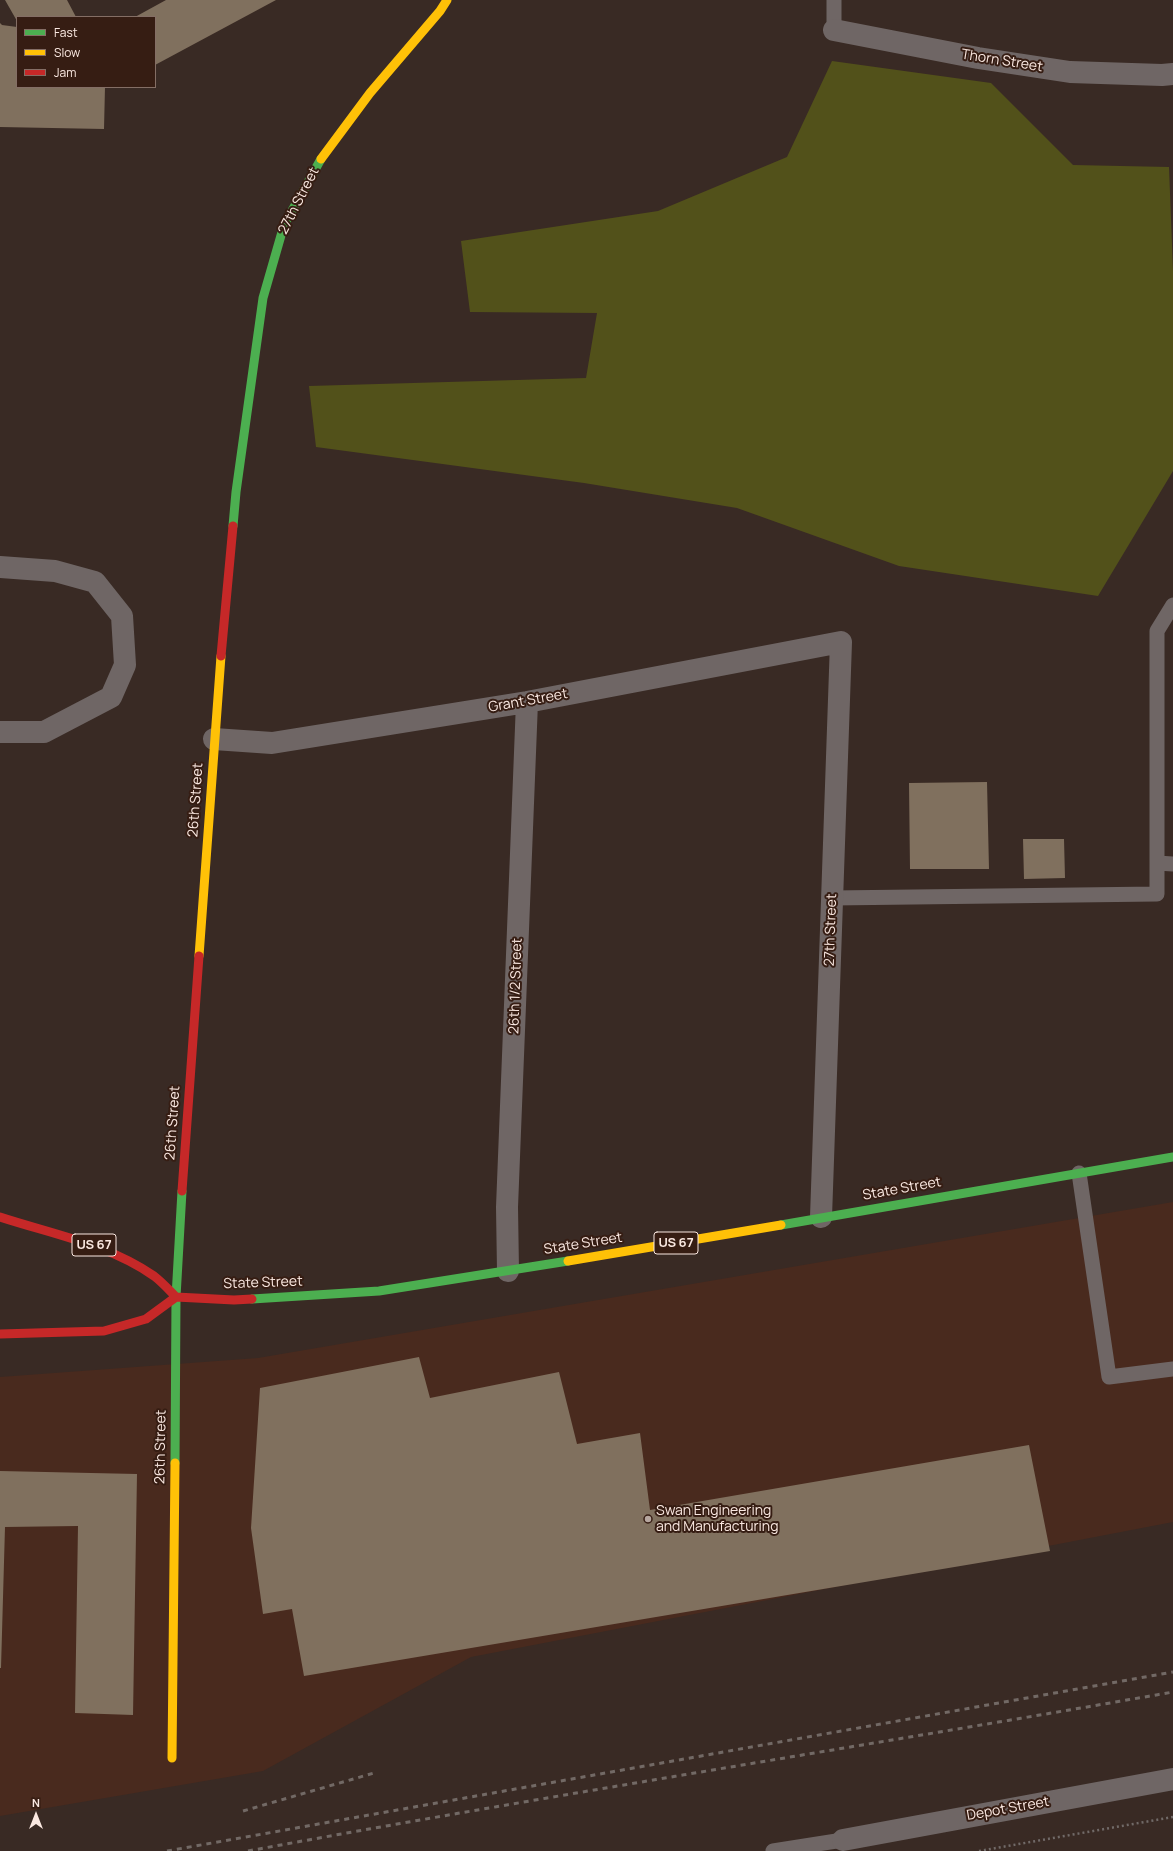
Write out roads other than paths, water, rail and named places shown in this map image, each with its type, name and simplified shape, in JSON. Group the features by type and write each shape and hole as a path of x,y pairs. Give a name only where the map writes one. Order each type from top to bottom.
{"street":[{"name":"27th Street","path":"236,492 263,298 284,225 318,163 370,93 440,11 447,0"},
{"name":"Thorn Street","path":"834,30 978,58 1070,72 1162,75 1173,74"},
{"name":"26th Street","path":"172,1758 176,1297 214,739 236,492"},
{"path":"0,567 55,571 95,582 122,616 125,665 111,698 44,732 0,732"},
{"name":"27th Street","path":"821,1217 841,642"},
{"name":"Grant Street","path":"214,739 272,743 527,702 841,642"},
{"name":"26th 1/2 Street","path":"508,1271 507,1207 527,702"},
{"name":"State Street","path":"176,1297 234,1300 379,1291 508,1271 1173,1156"},
{"name":"US 67","path":"0,1217 27,1227 91,1244 124,1258 155,1277 176,1297"},
{"path":"0,1334 104,1331 146,1319 176,1297"},
{"name":"Depot Street","path":"843,1840 1173,1779"}],"lane":[{"path":"834,0 834,30"},
{"path":"832,898 1157,894 1157,631 1173,605"},
{"path":"1157,863 1173,864"},
{"path":"1079,1173 1109,1377 1173,1369"},
{"path":"773,1851 843,1840"}],"railway":[{"path":"167,1851 1173,1672"},
{"path":"248,1851 479,1810 1173,1692"},
{"path":"243,1811 374,1773"}],"place":[{"name":"Swan Engineering and Manufacturing","path":"648,1519"}]}
